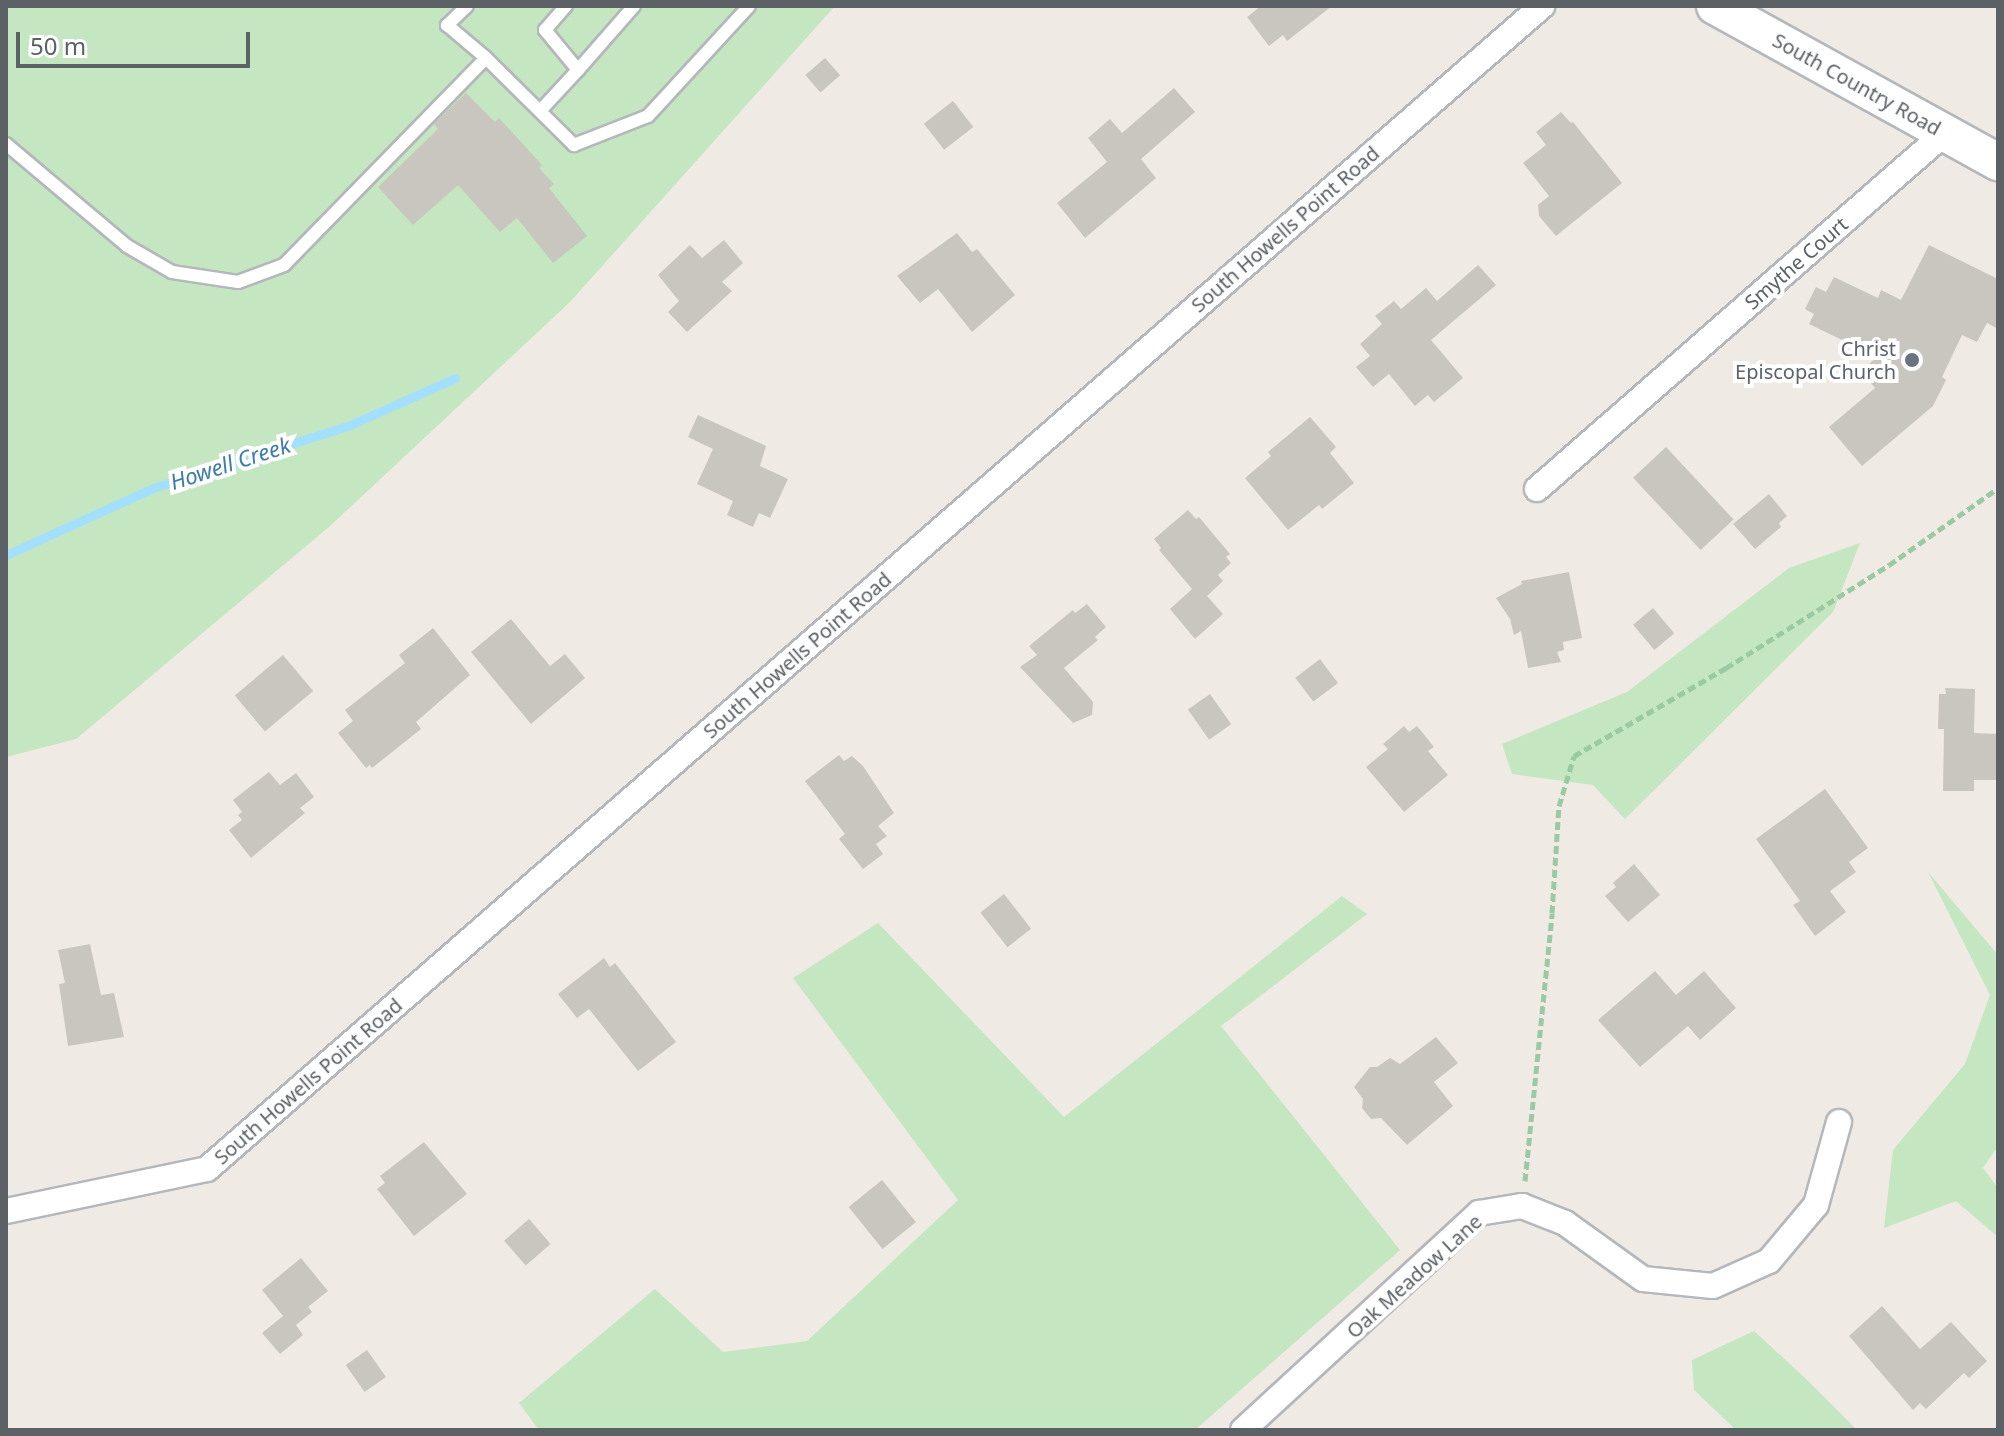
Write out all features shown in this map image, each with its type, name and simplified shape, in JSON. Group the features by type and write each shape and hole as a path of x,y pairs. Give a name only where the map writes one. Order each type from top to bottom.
{"main road":[{"name":"South Country Road","path":"1715,6 1998,162"}],"street":[{"name":"South Howells Point Road","path":"6,1211 207,1169 1542,6"},
{"name":"Smythe Court","path":"1537,489 1946,132"},
{"path":"1522,1206 1565,1223 1643,1279 1713,1286 1769,1261 1816,1205 1839,1122"},
{"name":"Oak Meadow Lane","path":"1243,1430 1479,1213 1522,1206"}],"lane":[{"path":"467,6 447,25 486,58 574,145 648,116 749,6"},
{"path":"566,6 545,30 578,70"},
{"path":"540,111 634,6"},
{"path":"6,144 127,246 172,272 238,282 284,265 486,58"}],"path":[{"path":"1522,1206 1552,913 1559,806 1574,756 1726,668 1889,565 1998,488"}],"green space":[{"path":"6,6 835,6 570,302 329,527 76,739 6,757"},
{"path":"1860,543 1833,612 1625,819 1593,785 1512,774 1502,744 1627,692 1789,568"},
{"path":"1928,872 1998,955 1998,1146 1983,1168 1998,1188 1998,1237 1956,1201 1884,1228 1893,1150 1965,1064 1990,995"},
{"path":"1342,896 1367,914 1221,1026 1400,1250 1195,1430 539,1430 519,1403 655,1289 723,1352 807,1341 958,1200 793,978 878,923 1064,1117"},
{"path":"1754,1331 1857,1430 1736,1430 1694,1390 1692,1360"}],"building":[{"path":"1261,6 1332,6 1287,41 1283,35 1269,46 1247,17"},
{"path":"825,58 840,75 820,92 805,75"},
{"path":"1174,88 1195,112 1141,159 1156,178 1085,238 1057,203 1107,162 1088,138 1110,119 1122,133"},
{"path":"466,93 495,122 499,118 542,165 539,168 554,184 549,188 587,236 553,263 517,218 500,232 458,185 413,225 378,187 438,129 434,124"},
{"path":"953,101 973,127 944,150 924,124"},
{"path":"1561,112 1573,122 1622,183 1556,236 1539,216 1538,205 1549,196 1523,163 1546,145 1536,132"},
{"path":"957,233 972,252 977,249 1015,295 972,332 938,289 920,303 897,276"},
{"path":"724,240 743,263 722,282 732,291 687,332 668,312 679,301 658,275 690,245 702,258"},
{"name":"Christ Episcopal Church","path":"1929,245 1998,279 1998,329 1987,323 1977,342 1962,335 1942,377 1946,380 1933,406 1862,466 1829,427 1875,388 1861,371 1877,357 1809,324 1814,314 1805,309 1816,287 1826,292 1834,277 1878,298 1881,290 1901,300"},
{"path":"1478,265 1496,285 1431,340 1463,378 1434,402 1428,395 1415,406 1389,374 1373,387 1356,367 1370,356 1360,344 1382,324 1375,316 1394,301 1401,309 1426,288 1437,301"},
{"path":"698,415 766,446 760,466 788,479 770,518 759,513 753,527 727,515 733,501 697,484 713,449 688,437"},
{"path":"1310,417 1336,447 1330,453 1354,483 1322,509 1319,505 1288,530 1245,478 1271,456 1268,452"},
{"path":"1666,447 1734,519 1701,550 1633,478"},
{"path":"1769,494 1787,516 1779,523 1781,527 1755,549 1733,524"},
{"path":"1188,510 1196,519 1199,517 1230,554 1226,557 1231,563 1218,575 1223,581 1207,596 1223,614 1195,639 1170,609 1192,589 1159,550 1161,548 1154,539"},
{"path":"1569,572 1582,638 1563,642 1564,650 1557,652 1561,662 1528,668 1521,631 1514,635 1510,619 1496,598 1522,584 1521,581"},
{"path":"1087,604 1106,627 1095,637 1098,640 1064,668 1093,702 1092,715 1073,723 1020,667 1037,655 1029,646 1073,610 1075,613"},
{"path":"1653,608 1674,633 1654,650 1633,625"},
{"path":"511,619 550,666 565,654 585,678 531,724 471,652"},
{"path":"433,628 470,675 416,722 421,729 372,768 370,765 366,768 338,733 353,721 345,710 405,663 399,655"},
{"path":"283,655 313,691 265,731 235,695"},
{"path":"1320,659 1338,683 1313,702 1295,678"},
{"path":"1945,688 1975,689 1974,733 1998,734 1998,780 1974,780 1974,791 1943,791 1944,729 1938,729 1939,694 1946,694"},
{"path":"1210,694 1231,724 1209,740 1188,709"},
{"path":"1404,726 1409,732 1417,726 1434,747 1428,751 1448,775 1404,812 1366,767 1388,749 1383,744"},
{"path":"839,755 844,761 852,756 863,766 894,813 878,826 887,836 876,844 883,854 863,869 839,839 845,834 805,781"},
{"path":"269,772 280,785 296,773 314,797 300,808 305,813 251,858 229,830 242,820 238,815 242,812 233,800"},
{"path":"1825,789 1868,848 1849,862 1856,872 1830,891 1846,912 1815,936 1793,905 1800,901 1756,839"},
{"path":"1634,864 1660,895 1628,922 1605,896 1616,887 1613,883"},
{"path":"1004,894 1031,929 1007,947 980,912"},
{"path":"90,944 101,995 114,993 124,1037 68,1046 59,984 65,983 58,950"},
{"path":"604,958 610,967 615,963 676,1042 638,1071 589,1009 577,1018 558,994"},
{"path":"1655,971 1676,995 1704,971 1736,1008 1700,1040 1688,1026 1640,1067 1598,1020"},
{"path":"1436,1037 1458,1063 1434,1082 1453,1106 1407,1145 1381,1118 1371,1119 1362,1108 1363,1099 1354,1087 1370,1067 1377,1067 1390,1058 1400,1064"},
{"path":"424,1142 467,1194 414,1236 377,1189 385,1183 380,1176"},
{"path":"882,1180 916,1222 883,1249 849,1207"},
{"path":"529,1219 551,1244 526,1266 504,1241"},
{"path":"301,1258 328,1291 308,1307 312,1312 296,1325 303,1335 280,1354 262,1333 283,1316 262,1290"},
{"path":"1882,1306 1920,1349 1951,1322 1987,1361 1969,1378 1964,1373 1926,1409 1920,1403 1913,1410 1849,1336"},
{"path":"367,1350 386,1377 365,1392 346,1365"}],"waterway":[{"name":"Howell Creek","path":"6,555 153,488 350,425 455,378"}],"place":[{"name":"Christ Episcopal Church","path":"1912,360"}]}
